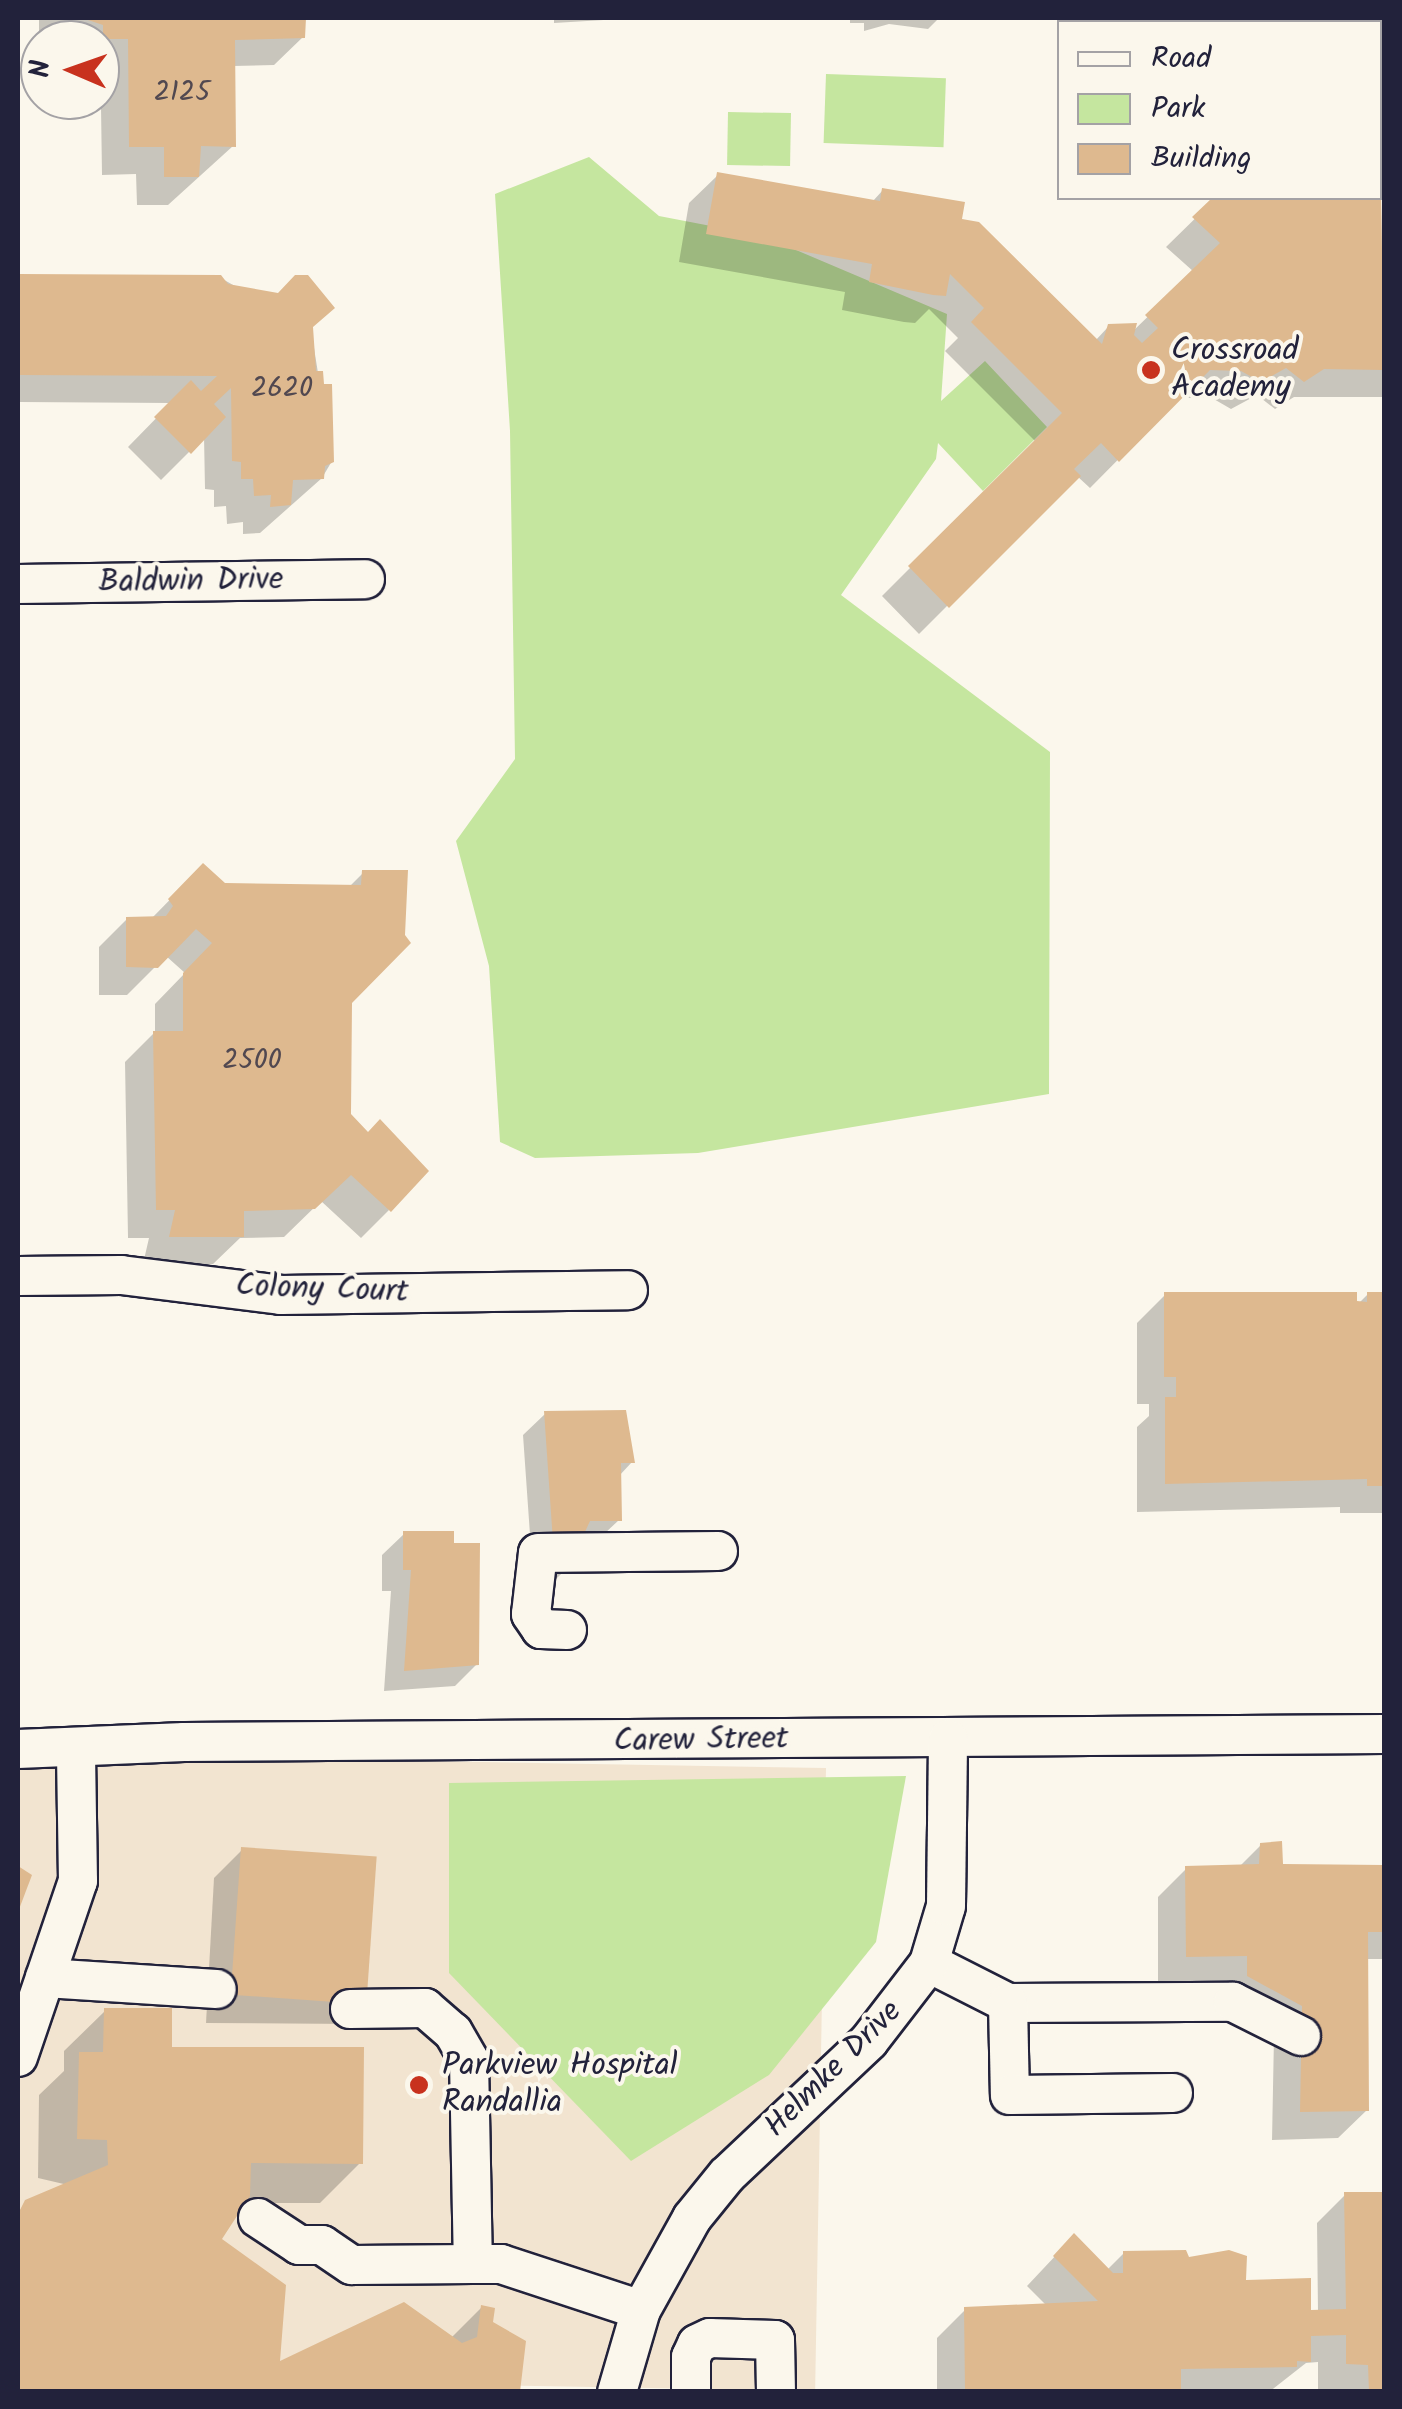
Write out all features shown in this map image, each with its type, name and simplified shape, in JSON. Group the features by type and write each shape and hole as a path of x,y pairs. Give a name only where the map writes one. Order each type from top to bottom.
{"street":[{"name":"Baldwin Drive","path":"18,584 365,579"},
{"name":"Colony Court","path":"18,1276 121,1275 281,1295 628,1290"},
{"path":"567,1630 540,1629 531,1614 538,1553 718,1551"},
{"name":"Carew Street","path":"18,1749 223,1741 1384,1734"},
{"name":"Helmke Drive","path":"617,2392 640,2310 692,2218 727,2175 869,2041 929,1963 946,1906 948,1739"},
{"path":"18,2057 78,1881 76,1748"},
{"path":"929,1963 1008,2004 1233,2002 1301,2036"},
{"path":"45,1978 218,1989"},
{"path":"1008,2004 1010,2095 1174,2093"},
{"path":"350,2009 425,2008 453,2032 469,2060 473,2264"},
{"path":"258,2218 299,2245 322,2244 352,2265 501,2264 640,2310"},
{"path":"690,2392 690,2356 697,2344 710,2338 775,2340 776,2392"}],"shaded area":[{"name":"Parkview Hospital Randallia","path":"18,1754 826,1768 815,2391 18,2377"}],"green space":[{"path":"826,74 946,78 944,147 824,143"},
{"path":"728,112 791,113 790,166 727,165"},
{"path":"589,157 659,216 763,236 947,314 941,401 985,361 1047,427 983,491 938,443 936,459 841,595 1050,752 1049,1094 698,1153 535,1158 500,1142 489,966 456,841 515,759 510,431 495,194"},
{"path":"906,1776 876,1942 769,2075 631,2161 449,1973 449,1783"}],"building":[{"path":"82,18 306,18 305,38 235,40 236,147 201,146 199,177 164,177 164,147 129,147 128,39 120,39 120,20"},
{"name":"Crossroad Academy","path":"717,172 880,201 882,188 965,202 962,219 979,222 1102,344 1108,324 1137,323 1134,335 1142,343 1158,328 1145,315 1220,243 1192,217 1210,200 1381,200 1384,370 1324,369 1304,382 1286,368 1261,382 1241,371 1210,370 1119,462 1101,443 1074,469 1081,476 949,608 908,566 1062,413 971,322 984,308 950,274 946,296 933,295 869,282 872,264 706,234"},
{"path":"18,274 221,275 228,284 278,293 295,275 308,275 335,308 313,327 316,371 323,371 324,384 332,384 334,462 325,466 324,479 293,480 291,505 270,507 271,495 254,496 253,479 241,479 241,462 232,461 231,388 214,404 226,417 191,454 154,417 191,380 201,391 217,376 18,375"},
{"path":"203,863 225,883 361,885 362,870 408,870 405,935 411,943 352,1003 351,1114 368,1132 380,1119 429,1171 391,1212 351,1175 315,1209 244,1211 244,1237 169,1237 175,1210 156,1210 153,1031 183,1031 183,973 212,943 196,929 158,968 126,967 126,917 166,916 173,906 168,899"},
{"path":"1164,1292 1357,1292 1357,1301 1367,1302 1367,1292 1384,1292 1384,1486 1367,1486 1367,1479 1165,1484 1165,1397 1176,1397 1176,1377 1164,1377"},
{"path":"626,1410 635,1463 621,1463 622,1521 590,1521 567,1571 555,1571 544,1411"},
{"path":"403,1531 454,1531 454,1543 480,1543 479,1665 404,1671 411,1570 403,1570"},
{"path":"1282,1841 1283,1864 1384,1865 1384,1932 1368,1932 1369,2111 1300,2112 1302,2006 1247,1976 1247,1956 1186,1957 1185,1866 1259,1864 1260,1843"},
{"path":"241,1847 377,1856 366,2004 231,1995"},
{"path":"18,1866 32,1875 18,1912"},
{"path":"104,2008 172,2008 172,2047 364,2047 363,2164 251,2163 250,2196 222,2239 286,2285 280,2361 404,2302 462,2343 477,2337 481,2305 495,2308 493,2322 526,2341 520,2392 18,2392 18,2214 25,2200 108,2165 107,2140 77,2139 79,2052 103,2052"},
{"path":"1344,2192 1384,2192 1384,2392 1369,2392 1368,2365 1346,2364 1346,2335 1311,2336 1311,2362 1297,2361 1297,2367 1181,2369 1181,2392 965,2390 964,2307 1098,2301 1053,2256 1074,2233 1113,2273 1123,2273 1123,2251 1186,2250 1189,2257 1229,2250 1247,2256 1246,2280 1311,2278 1311,2310 1346,2309"}],"place":[{"name":"Crossroad Academy","path":"1151,370"},
{"name":"Parkview Hospital Randallia","path":"419,2085"}]}
